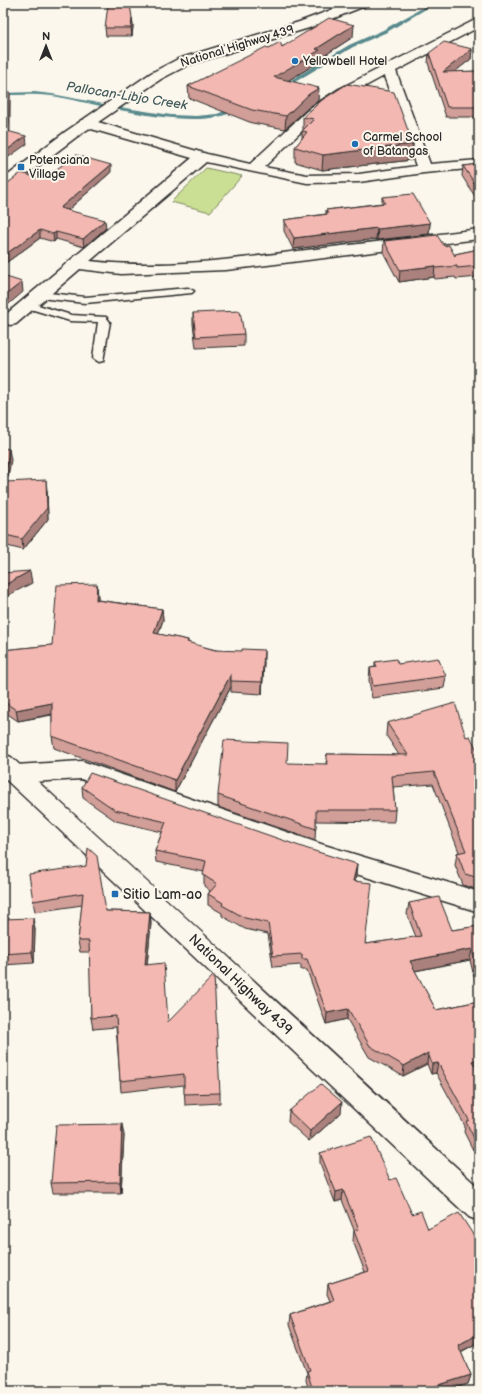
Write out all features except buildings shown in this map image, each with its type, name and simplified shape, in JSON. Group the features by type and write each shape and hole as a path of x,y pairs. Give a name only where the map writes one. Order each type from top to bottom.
{"street":[{"name":"National Highway 439","path":"3,186 128,94 156,76 183,62 304,25 361,3"},
{"path":"253,169 315,111 344,92 479,22"},
{"path":"388,68 424,168"},
{"path":"91,120 203,157 253,169 307,178 359,178 424,168 479,164"},
{"path":"10,320 203,157"},
{"path":"78,264 149,269 226,265 479,234"},
{"name":"National Highway 439","path":"9,769 194,939 338,1078 479,1207"},
{"path":"9,769 82,770 317,852 479,902"}],"lane":[{"path":"40,295 85,300 188,291"},
{"path":"28,305 70,318 102,319 104,322 99,358"}],"green space":[{"path":"206,168 242,176 210,212 171,202"}],"waterway":[{"name":"Pallocan-Libjo Creek","path":"283,85 293,81 351,46 385,31 434,3"},
{"name":"Pallocan-Libjo Creek","path":"3,94 52,95 145,113 171,116 196,117 217,115 235,109"}],"place":[{"name":"Yellowbell Hotel","path":"295,61"},
{"name":"Carmel School of Batangas","path":"355,144"},
{"name":"Potenciana Village","path":"21,167"},
{"name":"Sitio Lam-ao","path":"115,894"}]}
